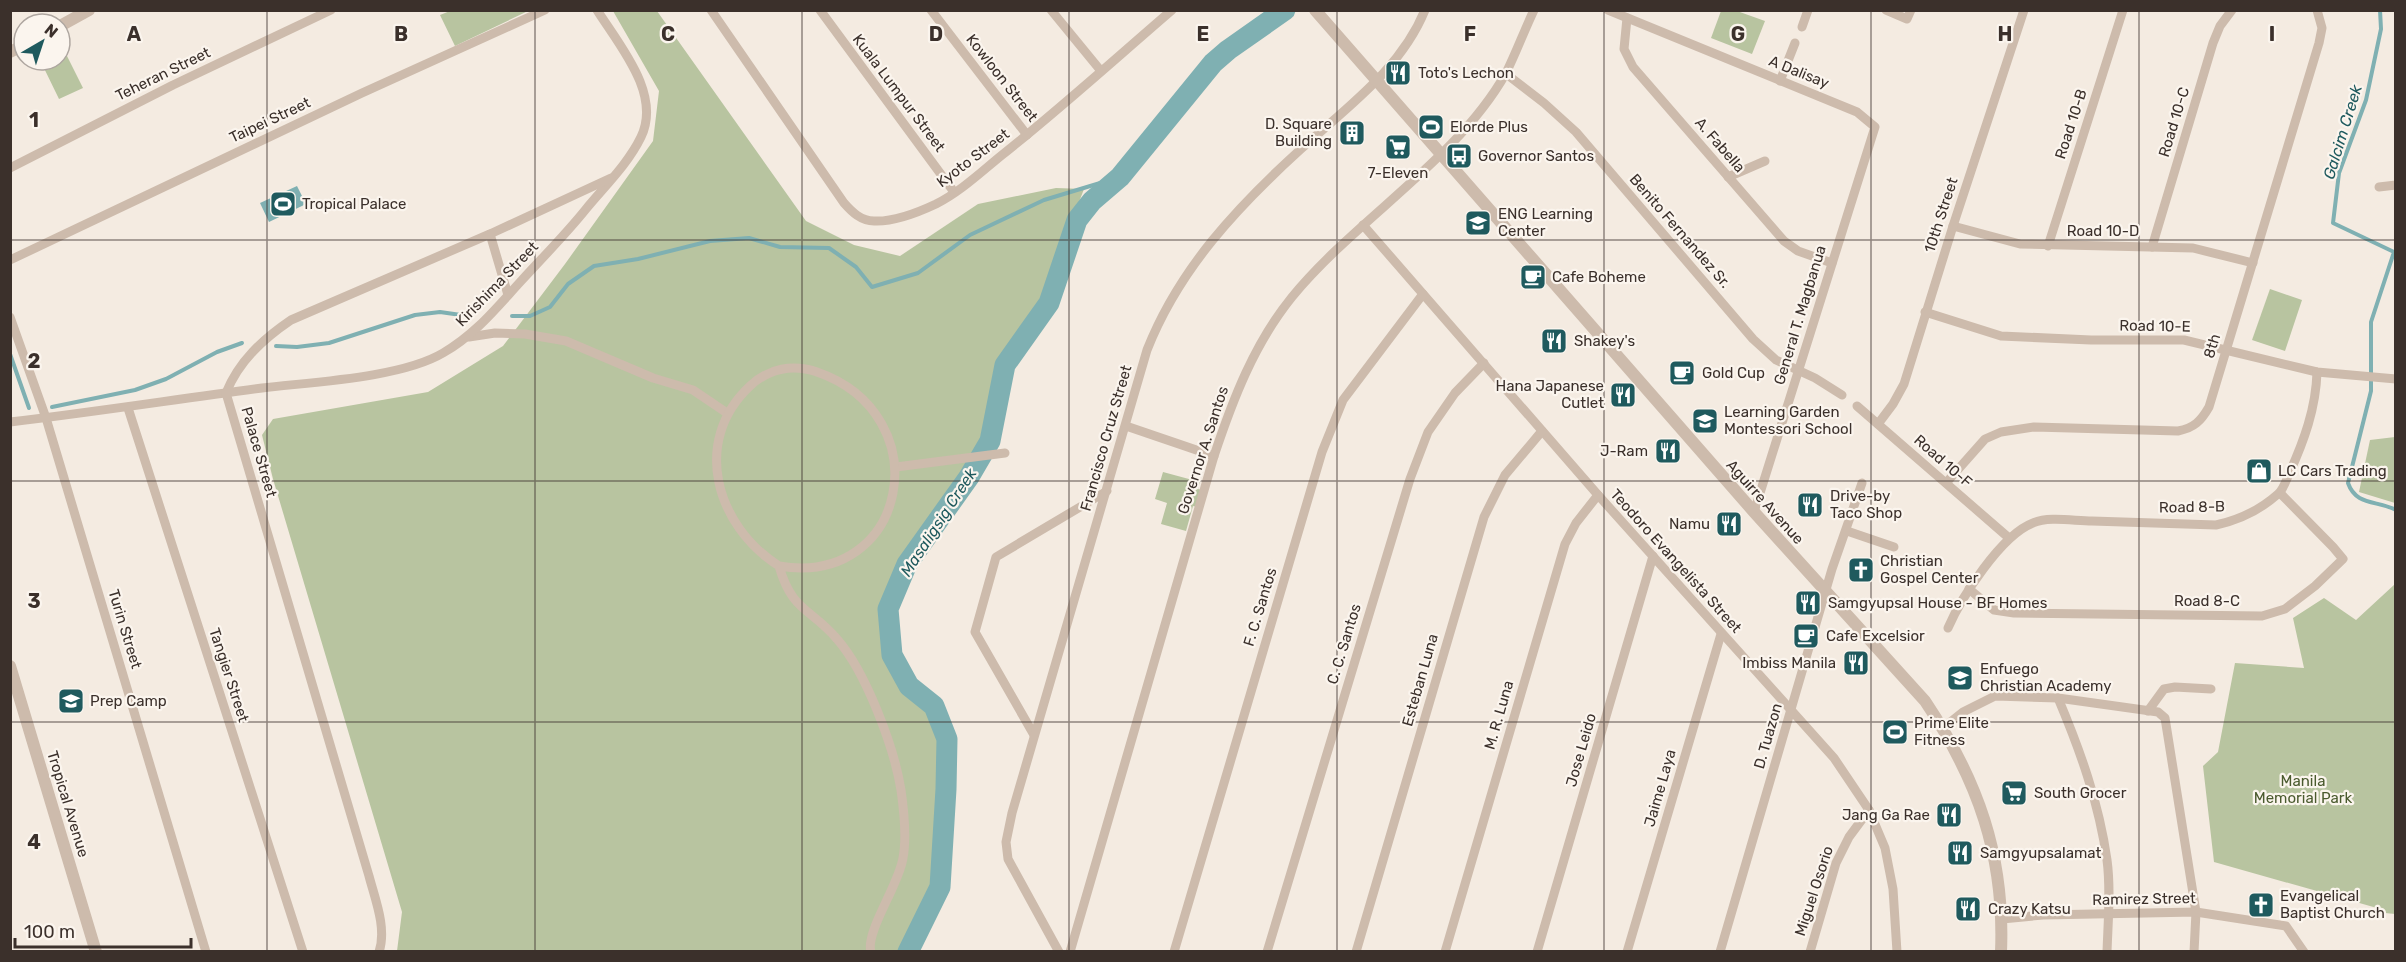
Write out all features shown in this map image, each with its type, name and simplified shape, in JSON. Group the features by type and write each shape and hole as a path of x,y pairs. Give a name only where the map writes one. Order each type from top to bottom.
{"street":[{"path":"72,19 88,10"},
{"name":"Teheran Street","path":"10,168 173,85 331,10"},
{"name":"Taipei Street","path":"10,260 352,98 545,10"},
{"name":"Kirishima Street","path":"10,422 367,375 408,366 441,355 469,337 570,229 641,136 646,119 645,97 638,78 597,10"},
{"name":"Kyoto Street","path":"711,10 852,212 863,219 875,221 890,219 936,204 954,192 1027,135 1172,11"},
{"name":"Kuala Lumpur Street","path":"820,10 954,192"},
{"name":"Kowloon Street","path":"931,10 1027,135"},
{"path":"1051,10 1101,72"},
{"name":"Aguirre Avenue","path":"1315,10 1754,512 1925,701 1968,773 1992,844 2000,889 2001,951"},
{"name":"Francisco Cruz Street","path":"1059,951 1008,859 1006,842 1034,735 1153,336 1167,306 1198,257 1247,200 1376,80 1407,45 1425,10"},
{"name":"Governor A. Santos","path":"1070,951 1214,456 1234,397 1272,325 1326,258 1440,153 1481,107 1505,73 1534,10"},
{"name":"A Dalisay","path":"1608,10 1857,112 1875,126"},
{"path":"1802,27 1808,10"},
{"path":"1886,10 1909,15"},
{"name":"10th Street","path":"1878,424 1904,384 1925,312 2024,10"},
{"name":"Road 10-B","path":"2048,246 2123,10"},
{"name":"Road 10-C","path":"2152,247 2213,43 2220,26 2232,10"},
{"name":"8th","path":"1946,483 1985,440 2001,432 2034,427 2178,431 2190,429 2201,421 2209,407 2319,43 2322,28 2317,10"},
{"name":"A. Fabella","path":"1627,18 1624,50 1633,67 1784,241 1798,251 1832,263"},
{"path":"1780,81 1794,44"},
{"name":"Benito Fernandez Sr.","path":"1505,73 1544,103 1576,132 1753,339 1776,360 1842,395"},
{"name":"General T. Magbanua","path":"1754,512 1875,126"},
{"path":"1728,177 1765,161"},
{"name":"Palace Street","path":"379,951 382,944 381,926 369,876 226,393 239,368 253,352 291,320 490,234 611,178"},
{"path":"2379,187 2396,185"},
{"name":"Teodoro Evangelista Street","path":"1363,225 1598,495 1834,758 1869,810 1884,848 1893,889 1897,951"},
{"name":"Road 10-D","path":"1953,226 1999,240 2048,246 2193,248 2253,263"},
{"path":"490,234 508,295"},
{"name":"F. C. Santos","path":"1174,951 1322,452 1343,400 1423,294"},
{"name":"Road 10-E","path":"1925,312 2001,336 2091,340 2184,340 2317,372 2396,379"},
{"name":"Turin Street","path":"10,317 46,418 206,951"},
{"path":"469,337 495,333 525,334 566,341 653,378 693,390 727,413"},
{"name":"C. C. Santos","path":"1267,951 1410,479 1428,432 1455,393 1484,363"},
{"path":"788,367 806,368 831,377 865,400 885,429 896,467 895,492 889,512 871,538 856,551 820,567 798,569 779,566 761,555 730,515 720,487 717,451 719,432 727,413 741,394 755,381 771,371 788,367"},
{"name":"Road 8-B","path":"2009,538 2032,523 2043,520 2216,525 2256,511 2280,493 2300,450 2312,412 2317,372"},
{"name":"Road 10-F","path":"1857,406 2009,538"},
{"name":"Tangier Street","path":"128,408 303,951"},
{"path":"1126,426 1214,456"},
{"name":"Esteban Luna","path":"1356,951 1484,517 1505,476 1542,431"},
{"path":"896,467 1005,453"},
{"name":"D. Tuazon","path":"1720,951 1826,591 1862,483"},
{"path":"1034,735 975,632 996,557 1107,491"},
{"name":"Road 8-C","path":"1969,589 1994,610 2014,613 2262,616 2273,613 2284,609 2314,586 2343,559 2280,493"},
{"name":"M. R. Luna","path":"1445,951 1565,544 1576,523 1598,495"},
{"path":"1847,531 1894,547"},
{"path":"1948,628 1958,604 2009,538"},
{"name":"Jose Leido","path":"1537,951 1653,556"},
{"path":"779,566 796,603 828,629 847,653 883,724 893,755 901,790 904,856 894,889 871,934 869,945 872,951"},
{"name":"Jaime Laya","path":"1627,951 1721,634"},
{"name":"Tropical Avenue","path":"10,666 96,951"},
{"path":"2153,711 2164,689 2175,687 2211,689"},
{"path":"1943,728 1964,712 1995,696 2058,698 2153,711 2165,718 2196,912 2194,951"},
{"path":"2058,698 2080,749 2099,818 2107,862 2107,951"},
{"name":"Miguel Osorio","path":"1810,951 1836,863 1849,837 1869,810"},
{"name":"Ramirez Street","path":"2002,919 2043,915 2196,912 2286,926 2304,951"}],"green space":[{"path":"450,11 528,11 455,46 440,15"},
{"path":"613,11 657,11 806,221 854,245 900,256 978,204 1056,188 1084,189 1041,301 998,363 990,441 969,477 907,564 888,609 892,655 909,686 934,706 947,739 940,887 908,951 397,951 402,912 273,479 262,435 273,419 428,392 503,346 653,141 659,91"},
{"path":"1721,11 1737,11 1765,21 1752,54 1711,38"},
{"path":"72,66 83,88 59,99 46,72 72,72"},
{"path":"2270,289 2302,300 2285,351 2252,340"},
{"path":"2395,437 2395,503 2359,492 2370,440"},
{"path":"1163,472 1200,482 1198,489 1202,490 1197,507 1193,506 1186,531 1161,524 1167,503 1155,499"},
{"name":"Manila Memorial Park","path":"2395,584 2395,914 2385,913 2377,908 2214,862 2203,766 2218,752 2235,663 2304,668 2293,618 2324,598 2356,620"}],"water":[{"name":"Tropical Palace","path":"297,186 306,204 269,222 260,203"}],"waterway":[{"name":"Masaligsig Creek","path":"908,952 940,887 947,739 934,706 909,686 892,655 888,609 907,564 969,477 990,441 1005,365 1049,303 1077,220 1092,201 1120,177 1213,63 1285,10"},
{"name":"Galcim Creek","path":"2380,10 2381,29 2366,100 2339,173 2333,223 2394,252 2371,322 2371,391 2348,483 2356,496 2396,510"},
{"name":"Masaligsig Creek","path":"512,316 530,316 550,307 568,284 594,266 638,259 710,241 749,238 780,247 829,248 856,267 872,287 918,273 970,235 1044,200 1120,177"},
{"name":"Masaligsig Creek","path":"276,346 297,347 329,343 415,315 440,312 468,316"},
{"name":"Masaligsig Creek","path":"52,407 135,390 166,379 217,352 242,343"},
{"name":"Masaligsig Creek","path":"10,354 29,408"}],"place":[{"name":"Toto's Lechon","path":"1398,73"},
{"name":"Elorde Plus","path":"1431,127"},
{"name":"D. Square Building","path":"1352,133"},
{"name":"7-Eleven","path":"1398,147"},
{"name":"Governor Santos","path":"1459,156"},
{"name":"Tropical Palace","path":"283,204"},
{"name":"ENG Learning Center","path":"1478,223"},
{"name":"Cafe Boheme","path":"1533,277"},
{"name":"Shakey's","path":"1554,341"},
{"name":"Gold Cup","path":"1682,373"},
{"name":"Hana Japanese Cutlet","path":"1623,395"},
{"name":"Learning Garden Montessori School","path":"1705,421"},
{"name":"J-Ram","path":"1668,451"},
{"name":"LC Cars Trading","path":"2259,471"},
{"name":"Drive-by Taco Shop","path":"1810,505"},
{"name":"Namu","path":"1729,524"},
{"name":"Christian Gospel Center","path":"1861,570"},
{"name":"Samgyupsal House - BF Homes","path":"1808,603"},
{"name":"Cafe Excelsior","path":"1806,636"},
{"name":"Imbiss Manila","path":"1856,663"},
{"name":"Enfuego Christian Academy","path":"1960,678"},
{"name":"Prep Camp","path":"71,701"},
{"name":"Prime Elite Fitness","path":"1895,732"},
{"name":"South Grocer","path":"2014,793"},
{"name":"Jang Ga Rae","path":"1949,815"},
{"name":"Samgyupsalamat","path":"1960,853"},
{"name":"Evangelical Baptist Church","path":"2261,905"},
{"name":"Crazy Katsu","path":"1968,909"}]}
